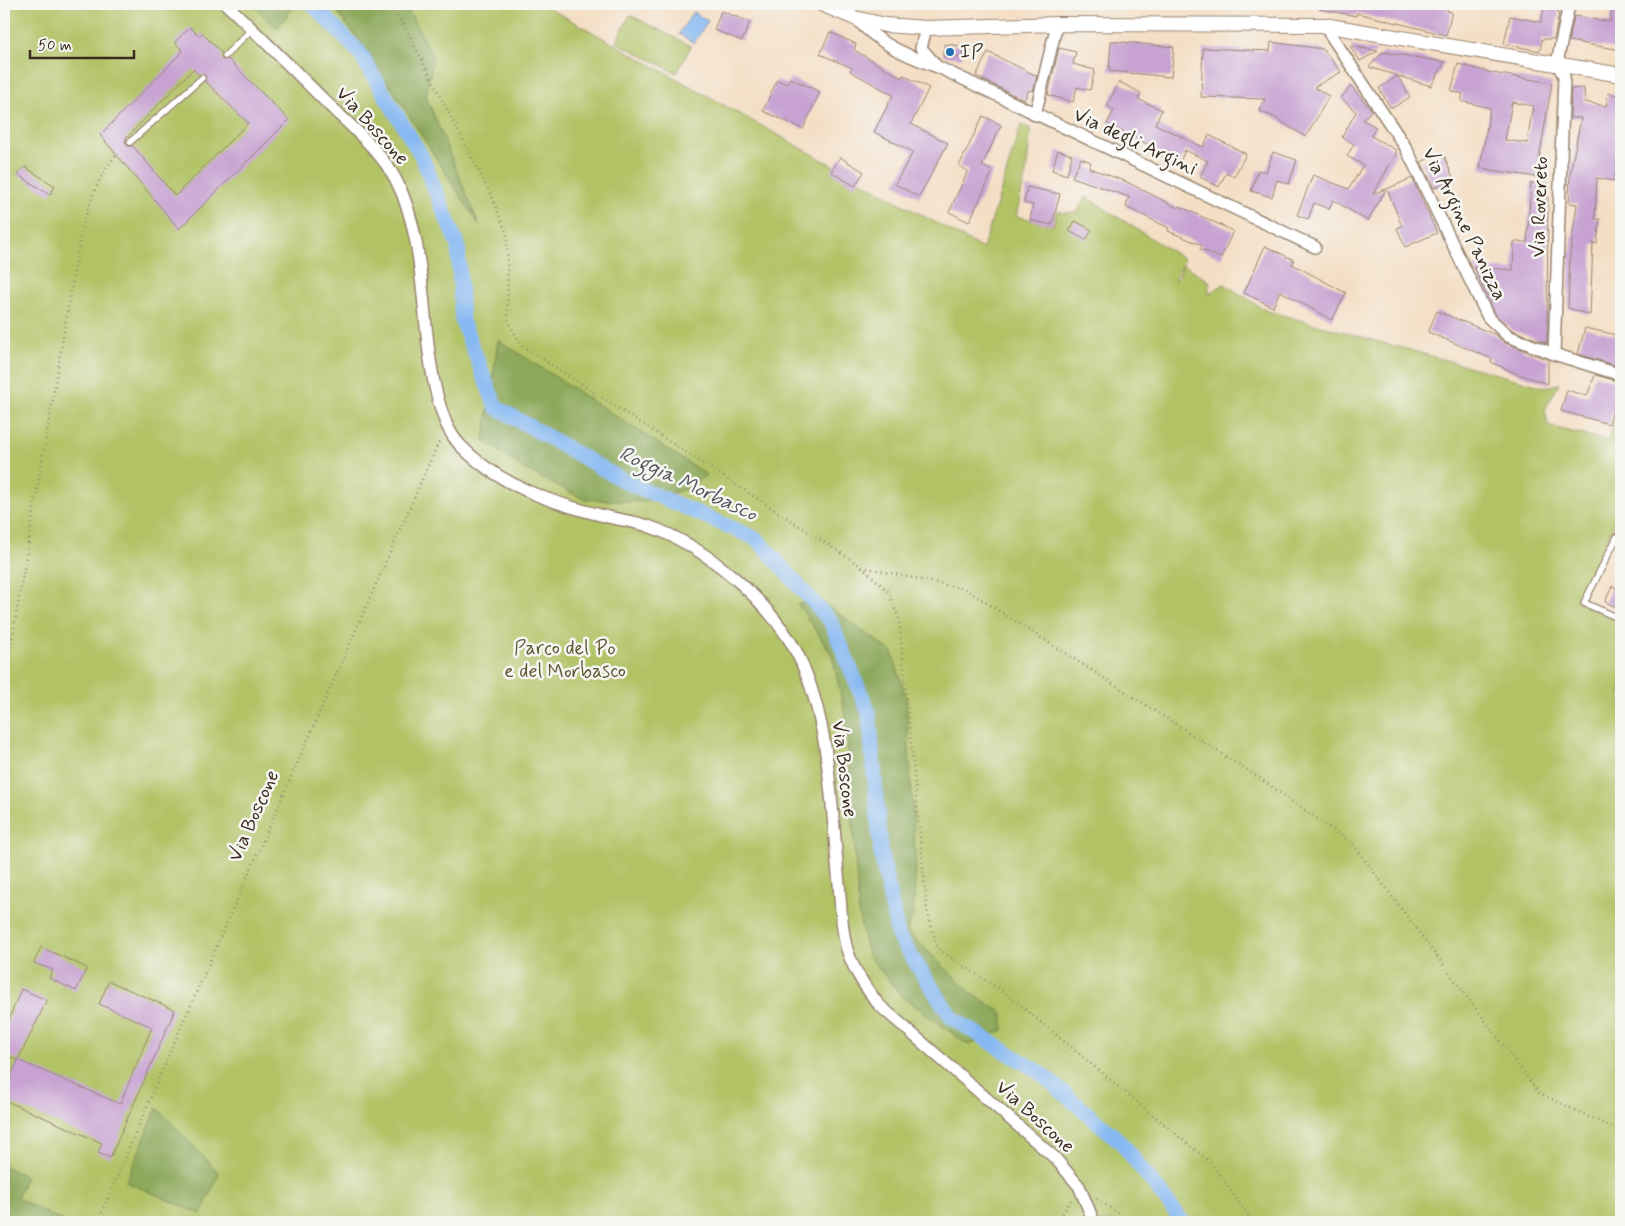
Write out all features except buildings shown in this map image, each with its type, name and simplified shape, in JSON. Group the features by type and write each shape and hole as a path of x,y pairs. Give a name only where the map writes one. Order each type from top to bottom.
{"street":[{"name":"Via Boscone","path":"226,4 355,130 376,153 396,181 413,232 432,376 446,426 460,445 493,473 526,490 562,504 648,526 692,547 730,576 766,608 791,643 809,677 823,734 847,949 861,982 879,1005 1055,1158 1079,1186 1094,1222"},
{"path":"821,4 855,18 884,24 926,28 1057,24 1324,24 1621,75"},
{"path":"1558,63 1568,4"},
{"name":"Via degli Argini","path":"855,18 878,40 1315,247"},
{"path":"1035,115 1057,24"},
{"name":"Via Argine Panizza","path":"1324,24 1406,148 1488,317 1508,336 1554,354 1621,374"},
{"name":"Via degli Argini","path":"926,28 921,48 940,68"},
{"name":"Via Rovereto","path":"1554,354 1564,76 1558,63"}],"lane":[{"path":"225,56 252,29"},
{"path":"130,142 202,78"},
{"path":"1621,539 1617,537 1584,603 1621,619"}],"path":[{"path":"388,4 405,27 492,197 506,235 508,321 521,345 861,566 888,591 899,619 927,909 937,948 1009,996 1211,1163 1253,1222"},
{"path":"4,687 79,243 88,205 104,170 116,154"},
{"name":"Via Boscone","path":"98,1222 167,1059 446,426"},
{"path":"861,566 965,588 1255,776 1353,844 1539,1093 1621,1132"},
{"path":"1058,1222 1079,1186 1131,1222"}],"green space":[{"name":"Parco del Po e del Morbasco","path":"4,4 542,4 983,249 1021,125 1031,129 1026,174 1016,216 1053,225 1057,211 1077,212 1086,197 1184,259 1174,280 1178,278 1183,264 1210,282 1208,294 1224,284 1267,311 1544,387 1559,384 1545,409 1548,426 1608,441 1621,405 1621,510 1578,601 1621,621 1621,1222 4,1222"},
{"path":"259,4 296,4 277,28 256,8"},
{"path":"331,4 405,4 433,58 426,96 479,225 369,53"},
{"path":"630,15 691,46 677,73 616,42"},
{"path":"498,340 707,475 685,489 642,502 584,499 522,468 484,440"},
{"path":"821,601 892,652 906,698 916,869 913,915 907,931 970,992 1003,1013 1003,1030 968,1045 902,996 868,955 859,916 846,719 832,655 798,604"},
{"path":"157,1108 219,1173 201,1214 126,1182"},
{"path":"4,1166 26,1176 17,1198 64,1222 4,1222"}],"water":[{"path":"693,12 708,21 694,43 679,34"}],"waterway":[{"name":"Roggia Morbasco","path":"312,4 359,52 421,155 458,246 462,321 496,407 624,481 757,539 831,622 869,713 881,853 898,936 952,1018 1039,1072 1121,1142 1183,1222"}],"place":[{"name":"IP","path":"950,52"}]}
